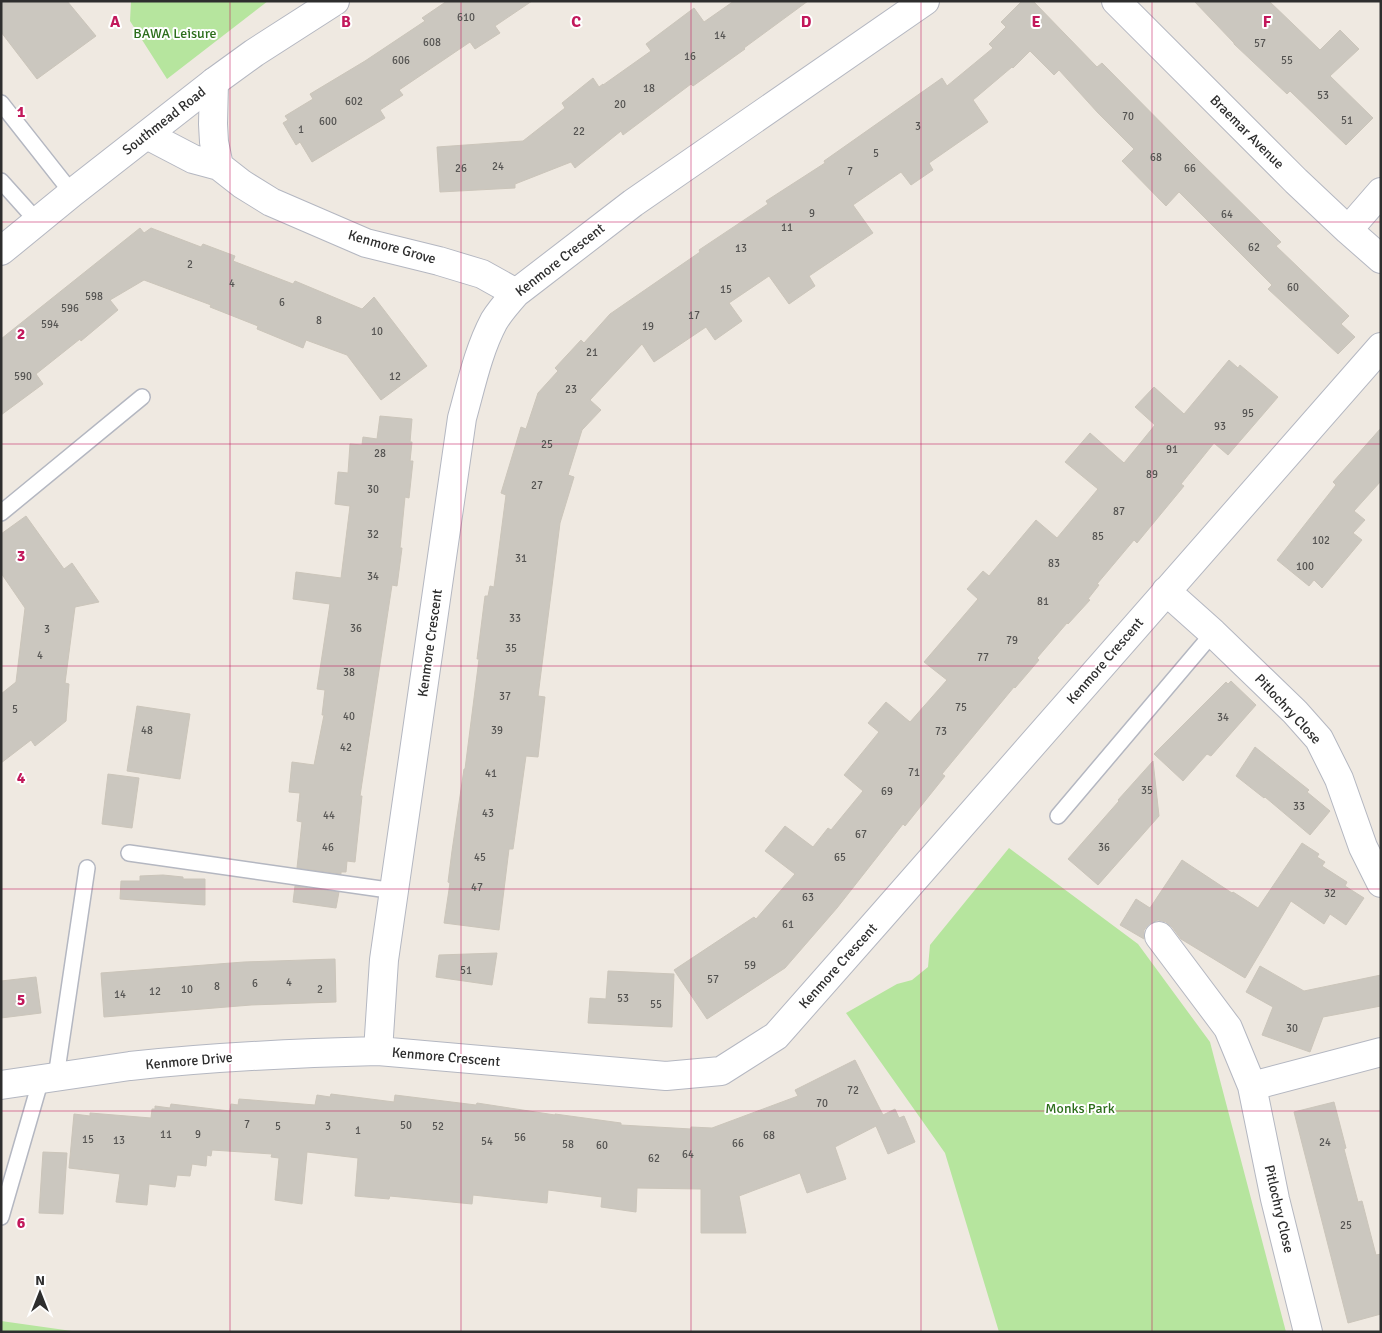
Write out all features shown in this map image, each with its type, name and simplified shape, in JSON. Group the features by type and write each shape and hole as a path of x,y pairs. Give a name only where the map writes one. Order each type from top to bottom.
{"street":[{"name":"Southmead Road","path":"1,251 72,193 254,52 335,1"},
{"name":"Kenmore Crescent","path":"925,1 633,203 516,294 494,321 481,351 462,418 384,960 378,1051 666,1076 720,1071 776,1036 1381,347"},
{"name":"Braemar Avenue","path":"1116,1 1296,181 1381,258"},
{"path":"214,82 212,124 219,166"},
{"name":"Kenmore Grove","path":"147,135 193,160 219,166 242,184 271,202 289,210 366,243 482,274 516,294"},
{"path":"1348,230 1381,192"},
{"name":"Pitlochry Close","path":"1166,591 1213,633 1319,739 1339,779 1363,847 1381,883"},
{"name":"Pitlochry Close","path":"1159,936 1228,1028 1252,1086 1275,1200 1308,1332"},
{"name":"Kenmore Drive","path":"1,1085 129,1066 204,1059 378,1051"},
{"path":"1252,1086 1381,1052"}],"lane":[{"path":"1,102 72,193"},
{"path":"1,181 37,221"},
{"path":"1,513 142,397"},
{"path":"1058,816 1213,633"},
{"path":"129,853 395,891"},
{"path":"1,1217 48,1078 87,868"}],"green space":[{"name":"BAWA Leisure","path":"131,1 268,1 167,79 130,21"},
{"name":"Monks Park","path":"1009,848 1138,944 1210,1042 1286,1332 999,1332 945,1153 846,1013 897,984 912,980 928,967 930,945"},
{"path":"1,1321 79,1332 1,1332"}],"building":[{"path":"1,1 67,1 96,36 37,79 1,32"},
{"path":"447,1 532,1 495,26 500,33 475,49 470,42 399,90 403,95 380,110 385,118 312,162 300,142 296,145 283,123 288,120 285,116 313,99 310,94 365,61 425,21 422,18"},
{"path":"734,1 808,1 745,49 693,86 691,84 623,135 621,131 575,168 571,162 515,184 515,188 440,192 437,147 523,141 565,108 562,103 593,78 599,87 651,51 646,44 694,8 704,22"},
{"path":"1022,1 1033,1 1097,67 1102,63 1281,242 1276,246 1349,316 1341,324 1355,337 1338,354 1268,289 1272,285 1179,192 1166,206 1122,161 1134,149 1059,70 1054,75 1030,51 1013,68 973,100 988,122 929,163 933,170 911,185 901,172 853,205 873,233 809,276 815,286 789,304 769,276 729,303 742,321 715,340 706,327 654,362 642,344 590,400 601,410 582,430 568,475 574,477 560,523 538,696 545,697 538,757 526,756 513,849 509,849 499,930 444,923 450,883 448,882 452,851 479,659 477,659 485,596 488,596 490,586 494,587 506,495 501,493 521,427 526,429 538,393 558,371 555,368 581,340 584,343 610,314 700,252 699,250 768,204 766,201 825,163 824,161 942,78 947,86 993,48 989,44 1006,27 1001,22"},
{"path":"1194,1 1269,1 1320,50 1340,30 1359,49 1330,76 1373,118 1346,145 1290,91 1287,94 1234,44"},
{"path":"140,228 144,233 151,228 201,247 203,244 235,256 233,261 293,284 295,281 362,309 374,297 427,366 381,400 347,355 306,340 303,348 257,329 258,326 210,307 211,305 144,280 110,300 118,310 81,341 80,339 36,374 43,384 1,415 1,339"},
{"path":"1229,360 1238,368 1240,365 1278,397 1228,455 1214,443 1181,484 1184,486 1137,543 1134,540 1097,584 1099,585 1088,599 1090,600 1037,658 1039,660 1014,687 942,774 945,776 905,826 903,824 837,908 785,968 707,1019 674,970 754,917 756,919 795,874 765,851 785,826 813,847 828,828 831,830 863,791 844,775 879,732 868,723 886,702 910,722 947,680 924,662 978,599 967,589 983,571 989,576 1036,520 1057,538 1098,489 1065,462 1090,433 1124,463 1155,425 1135,407 1154,387 1184,414"},
{"path":"380,416 412,419 410,461 413,461 409,498 405,497 400,548 402,548 397,586 392,585 360,796 362,796 355,862 347,861 346,872 341,872 341,874 297,868 302,822 297,821 300,793 289,792 292,762 314,765 324,715 322,715 325,690 317,689 330,604 293,599 296,572 341,578 350,506 335,504 338,472 348,473 350,444 362,445 363,437 377,439"},
{"path":"1381,428 1381,481 1354,511 1365,520 1353,533 1362,540 1322,588 1314,580 1309,586 1277,560 1336,485 1333,482"},
{"path":"26,516 64,569 72,563 99,602 75,607 65,683 69,684 66,721 35,746 31,740 1,763 1,694 16,682 25,608 1,573 1,534"},
{"path":"1231,681 1256,705 1211,756 1207,754 1183,781 1154,754 1226,682 1228,684"},
{"path":"137,706 190,714 180,779 127,771"},
{"path":"1255,747 1309,790 1307,792 1330,811 1310,835 1265,797 1236,776"},
{"path":"1153,761 1159,816 1098,885 1068,859"},
{"path":"108,774 139,778 132,828 102,824"},
{"path":"1302,843 1319,854 1317,857 1325,862 1322,866 1347,882 1345,886 1364,898 1346,925 1330,914 1324,924 1291,901 1245,978 1181,939 1166,922 1158,920 1149,924 1144,930 1144,939 1120,925 1136,899 1150,908 1182,860 1258,908"},
{"path":"163,875 183,877 183,879 205,879 205,905 120,899 121,881 140,881 140,876"},
{"path":"295,886 339,892 336,908 293,902"},
{"path":"497,953 492,985 436,977 439,955"},
{"path":"335,959 336,1002 251,1005 104,1017 101,973 244,962"},
{"path":"1260,966 1304,991 1381,975 1381,1006 1323,1017 1310,1052 1262,1035 1273,1007 1246,992"},
{"path":"608,971 674,974 672,1027 588,1023 590,998 606,999"},
{"path":"36,977 41,1013 1,1018 1,981"},
{"path":"855,1060 883,1115 895,1109 899,1118 904,1116 915,1142 888,1154 876,1126 835,1147 846,1179 807,1193 800,1173 739,1196 746,1233 701,1233 701,1189 637,1188 636,1212 601,1207 602,1197 548,1190 547,1203 473,1195 472,1204 390,1196 389,1199 355,1196 358,1158 307,1152 302,1204 275,1200 279,1158 271,1157 272,1154 212,1150 211,1156 207,1155 206,1166 192,1164 190,1176 177,1175 175,1187 149,1184 147,1205 116,1202 120,1174 69,1168 74,1114 90,1116 90,1113 151,1118 152,1109 155,1109 155,1106 170,1108 171,1104 230,1111 231,1104 238,1105 239,1099 315,1105 317,1095 330,1097 331,1094 394,1102 395,1095 476,1105 477,1103 621,1123 621,1125 691,1129 691,1127 712,1128 798,1096 795,1090"},
{"path":"1334,1102 1358,1202 1362,1201 1376,1255 1381,1254 1381,1314 1348,1323 1294,1112"},
{"path":"43,1152 67,1153 63,1214 39,1213"}]}
